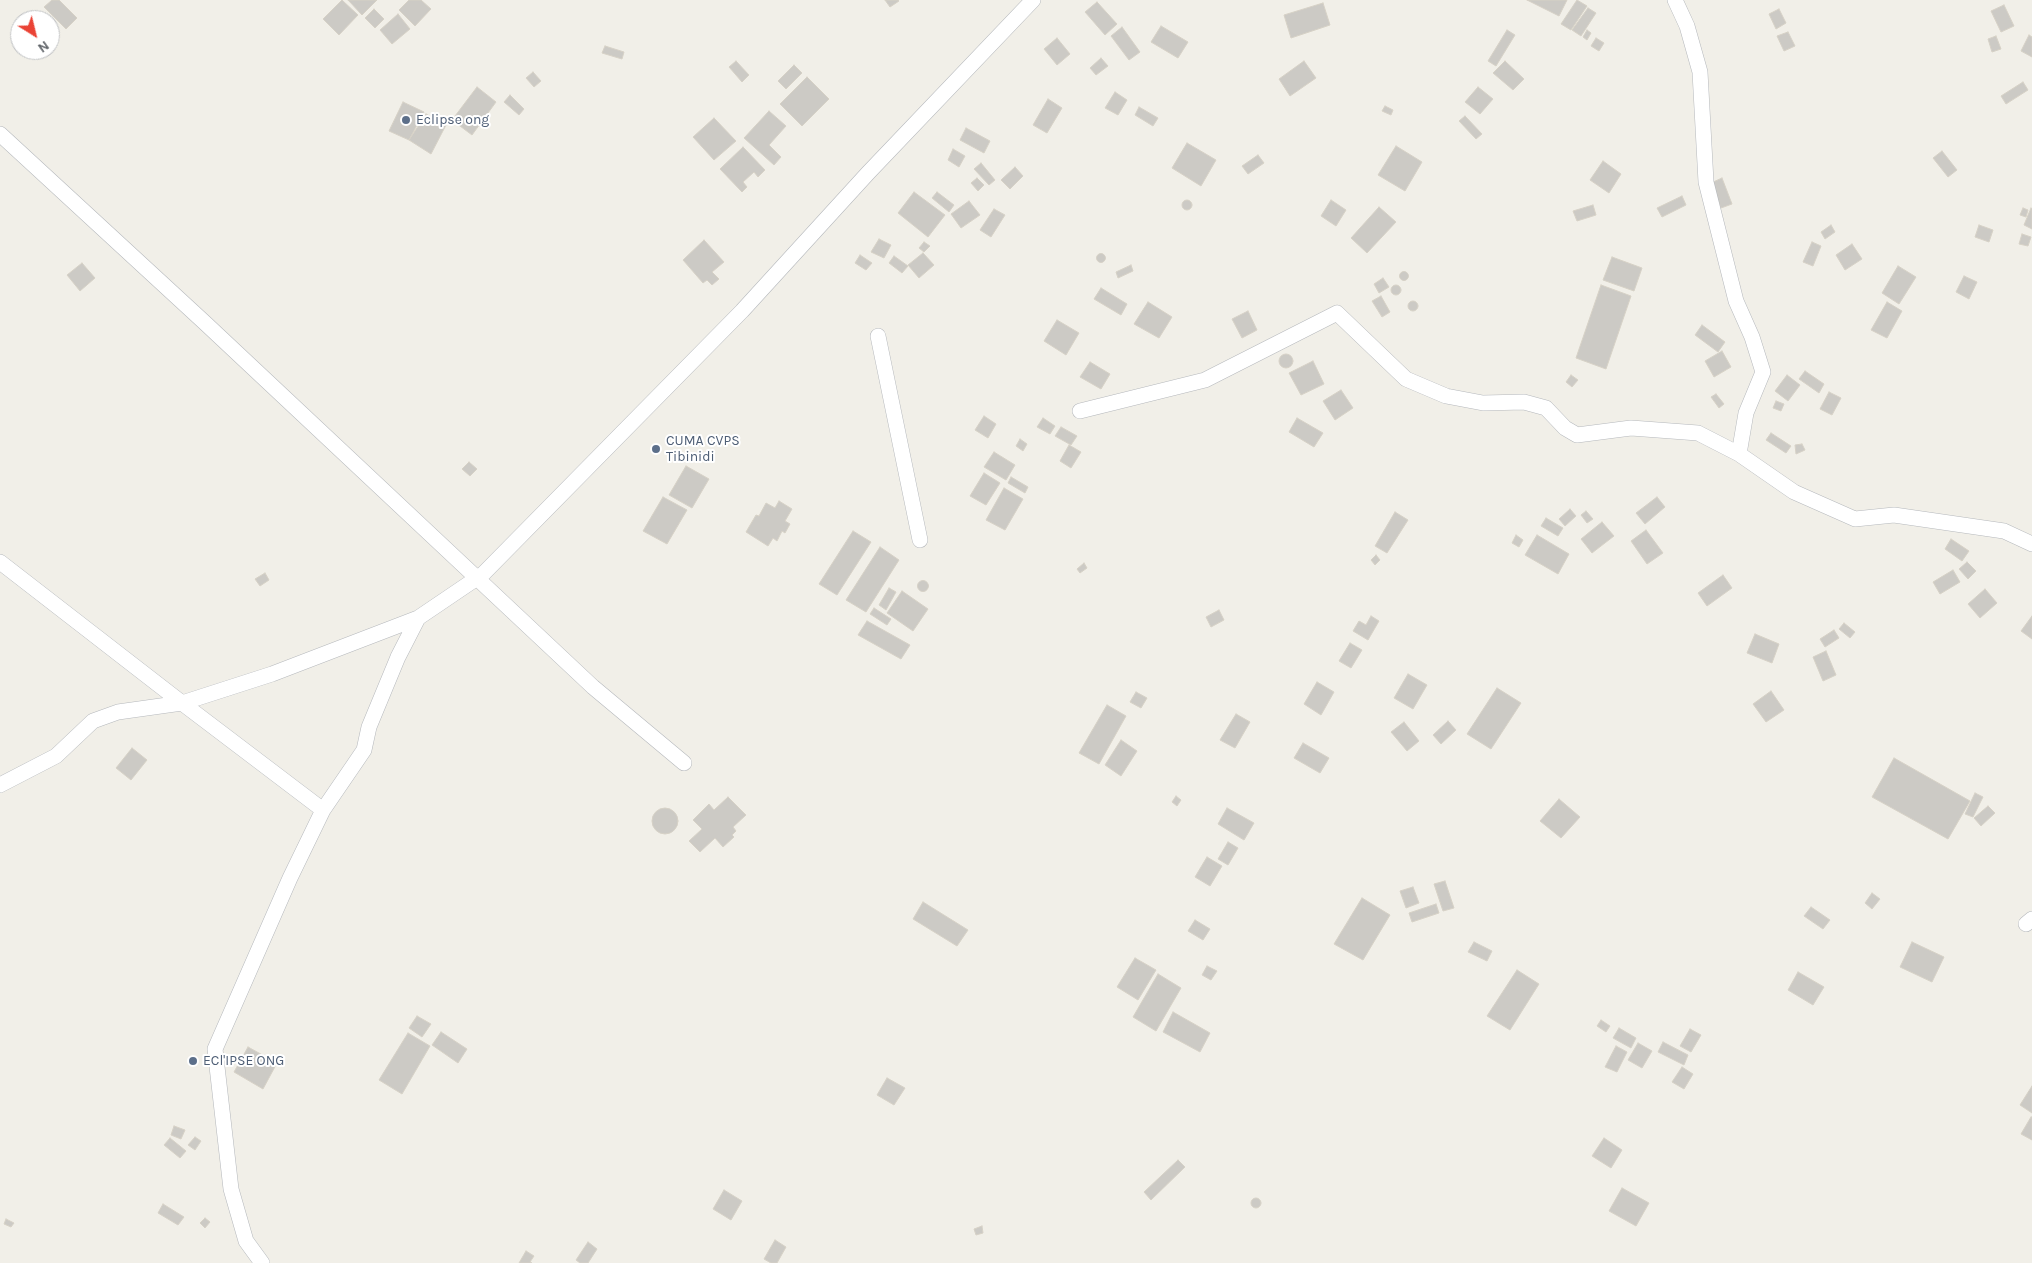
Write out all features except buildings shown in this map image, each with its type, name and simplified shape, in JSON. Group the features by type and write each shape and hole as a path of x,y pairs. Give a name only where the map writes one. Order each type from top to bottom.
{"street":[{"path":"0,785 56,756 94,721 118,712 182,703 272,674 418,618 483,574 742,311 868,173 1034,0"},
{"path":"1675,0 1687,26 1700,72 1706,182 1736,301 1752,337 1763,372 1746,413 1739,454"},
{"path":"0,134 592,687 684,763"},
{"path":"1080,411 1205,380 1337,313 1406,379 1446,396 1483,403 1524,402 1546,408 1565,428 1577,435 1631,428 1698,432 1739,454 1794,492 1854,519 1894,515 2004,531 2032,544"},
{"path":"878,336 920,540"},
{"path":"0,562 323,810"},
{"path":"262,1263 246,1241 231,1190 215,1049 290,878 323,810 364,750 369,727 390,674 418,618"}],"place":[{"name":"Eclipse ong","path":"406,120"},
{"name":"CUMA CVPS Tibinidi","path":"656,449"},
{"name":"ECl'IPSE ONG","path":"193,1061"}]}
